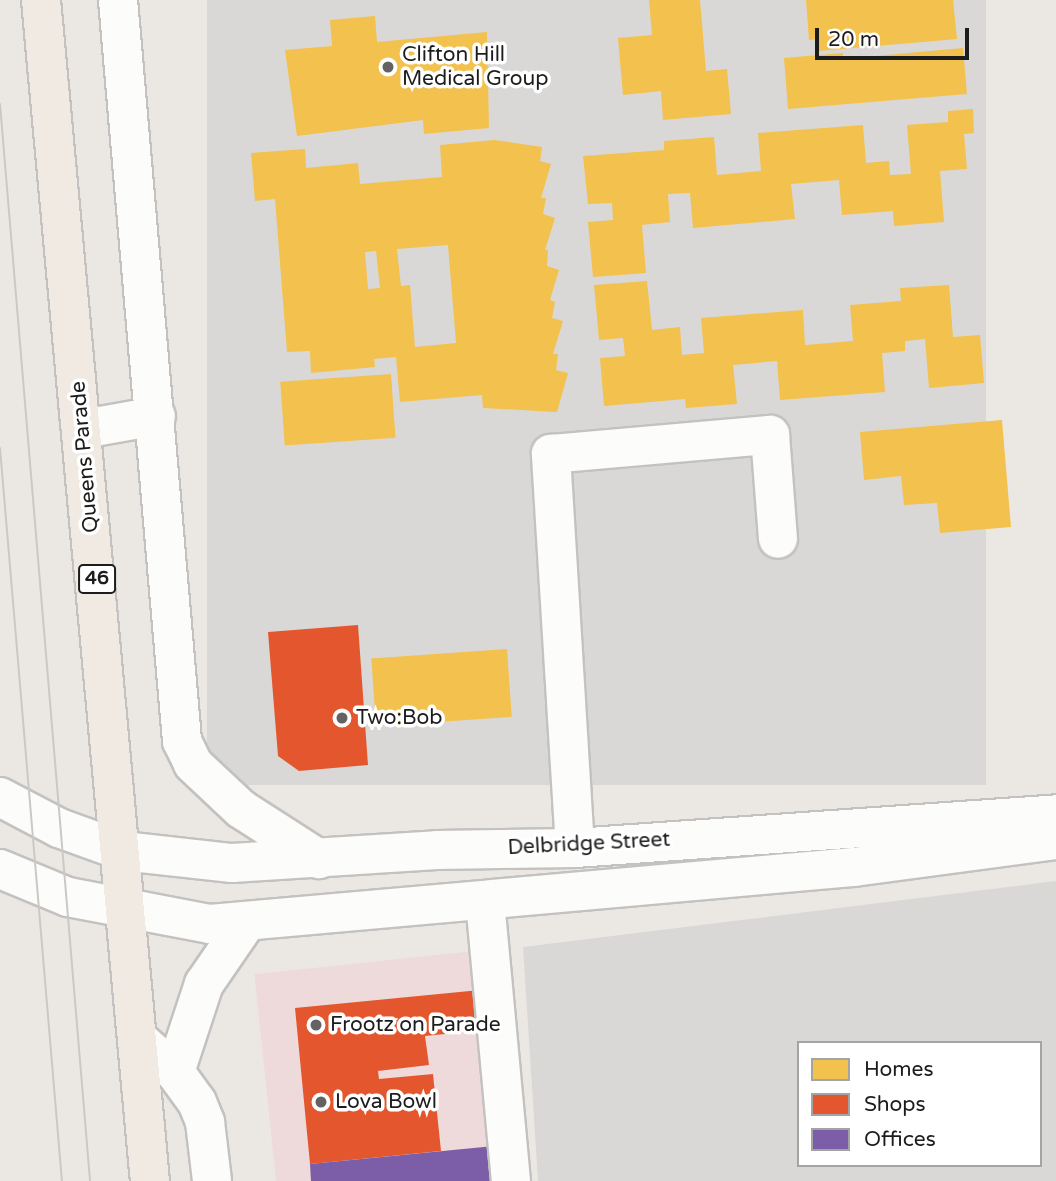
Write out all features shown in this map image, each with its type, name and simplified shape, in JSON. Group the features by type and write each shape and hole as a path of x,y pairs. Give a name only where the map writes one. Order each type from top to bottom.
{"main road":[{"name":"Queens Parade","path":"41,0 123,851 150,1181"}],"street":[{"path":"118,0 156,416 177,707 185,751 242,809 319,859"},
{"path":"83,429 156,416"},
{"path":"575,848 551,454 770,435 778,538"},
{"name":"Delbridge Street","path":"0,797 59,828 123,851 198,862 319,859 438,850 575,848 1056,814"},
{"name":"Delbridge Street","path":"0,869 55,893 127,911 199,924 246,923 485,901 580,889 866,866 1056,840"},
{"path":"485,901 511,1181"},
{"path":"175,1072 204,984 246,923"},
{"path":"138,1039 175,1072 203,1114 212,1181"}],"shaded area":[{"path":"207,0 986,0 986,785 207,785"},
{"path":"1056,881 1056,1181 538,1181 523,947"},
{"path":"503,948 527,1181 276,1181 254,974"}],"building: Homes":[{"path":"649,0 700,0 706,71 727,69 731,114 663,120 661,91 623,95 618,38 652,35"},
{"path":"806,0 953,0 957,39 818,51 817,39 809,40"},
{"name":"Clifton Hill Medical Group","path":"375,16 377,42 487,32 489,128 424,134 423,120 297,136 285,50 332,46 330,20"},
{"path":"963,48 967,94 788,109 784,58 843,53 843,59"},
{"path":"973,109 974,133 964,134 967,169 940,171 944,222 894,226 893,211 842,215 839,180 791,184 795,219 693,228 690,193 668,194 670,222 642,225 646,273 593,277 588,222 613,220 612,203 588,204 583,156 664,150 664,141 714,137 717,175 761,171 758,133 863,125 866,163 889,161 890,175 911,174 907,125 948,122 948,111"},
{"path":"495,140 542,147 540,161 551,164 541,198 546,198 543,214 555,218 545,250 548,250 547,266 559,270 550,300 555,302 552,318 563,321 553,354 558,354 556,370 568,373 557,412 483,408 482,395 400,402 396,357 374,359 375,367 311,373 310,351 287,352 275,199 255,201 251,153 305,149 306,168 358,163 360,184 442,177 440,145","holes":["448,245 456,343 415,347 410,285 401,286 397,249","376,251 380,288 368,289 365,252"]},
{"path":"647,281 652,330 680,327 682,355 704,353 701,318 803,310 805,345 853,341 850,305 901,301 900,288 949,285 953,337 980,335 984,383 929,388 925,339 905,341 905,351 882,353 885,392 780,400 777,361 733,365 737,404 686,408 685,399 604,406 600,358 625,356 623,338 599,340 594,285"},
{"path":"391,374 395,438 285,446 280,382"},
{"path":"1002,420 1011,527 940,533 937,503 904,505 901,476 864,480 860,432"},
{"path":"507,649 512,717 376,726 371,658"}],"building: Shops":[{"path":"358,625 368,765 299,771 278,756 268,632"},
{"path":"480,990 485,1030 425,1036 429,1065 378,1071 379,1079 433,1074 441,1151 310,1164 295,1008"}],"building: Offices":[{"path":"494,1146 498,1181 311,1181 310,1164"}],"tram line":[{"path":"0,104 90,1181"},
{"path":"0,448 62,1181"}],"place":[{"name":"Clifton Hill Medical Group","path":"388,67"},
{"name":"Two:Bob","path":"342,718"},
{"name":"Frootz on Parade","path":"316,1025"},
{"name":"Lova Bowl","path":"321,1102"}]}
